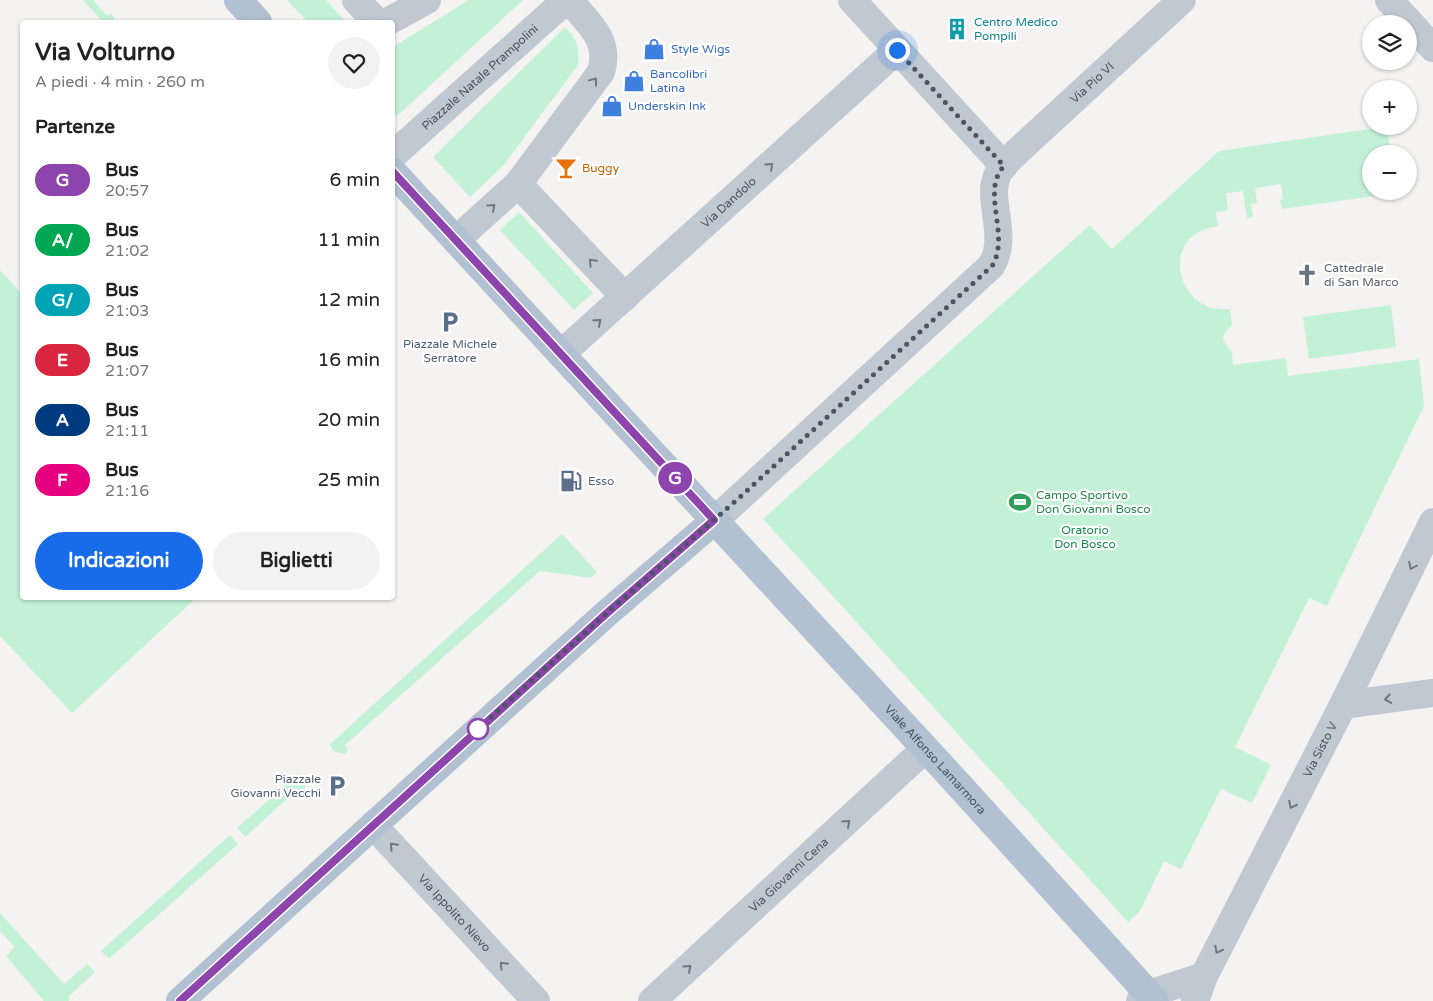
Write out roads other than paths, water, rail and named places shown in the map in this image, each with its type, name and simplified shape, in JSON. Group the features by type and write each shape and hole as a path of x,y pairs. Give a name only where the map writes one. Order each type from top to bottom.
{"main road":[{"path":"180,1001 607,613 714,520 395,174"},
{"name":"Viale Alfonso Lamarmora","path":"714,520 925,749 1148,999"}],"street":[{"path":"356,0 375,20"},
{"path":"391,20 426,0"},
{"name":"Piazzale Natale Prampolini","path":"395,153 568,0 602,41 604,63 601,72 518,184 456,240"},
{"path":"714,520 992,266 996,258 999,245 994,184 998,173 1004,166 852,0"},
{"name":"Via Pio VI","path":"1004,166 1182,0"},
{"path":"1389,0 1433,48"},
{"name":"Via Dandolo","path":"561,354 897,50"},
{"path":"518,184 625,297"},
{"name":"Via Sisto V","path":"1194,1001 1204,976 1343,705 1433,522"},
{"path":"1343,705 1433,692"},
{"name":"Via Giovanni Cena","path":"652,1001 925,749"},
{"name":"Via Ippolito Nievo","path":"373,825 536,1001"},
{"path":"1148,999 1204,976"}],"place":[{"name":"Centro Medico Pompili","path":"957,29"},
{"name":"Style Wigs","path":"654,49"},
{"name":"Bancolibri Latina","path":"634,81"},
{"name":"Underskin Ink","path":"612,106"},
{"name":"Buggy","path":"566,168"},
{"name":"Cattedrale di San Marco","path":"1307,275"},
{"name":"Piazzale Michele Serratore","path":"450,322"},
{"name":"Esso","path":"571,481"},
{"name":"Campo Sportivo Don Giovanni Bosco","path":"1020,502"},
{"name":"Piazzale Giovanni Vecchi","path":"337,786"}],"park label":[{"name":"Oratorio Don Bosco","path":"1085,537"}]}
